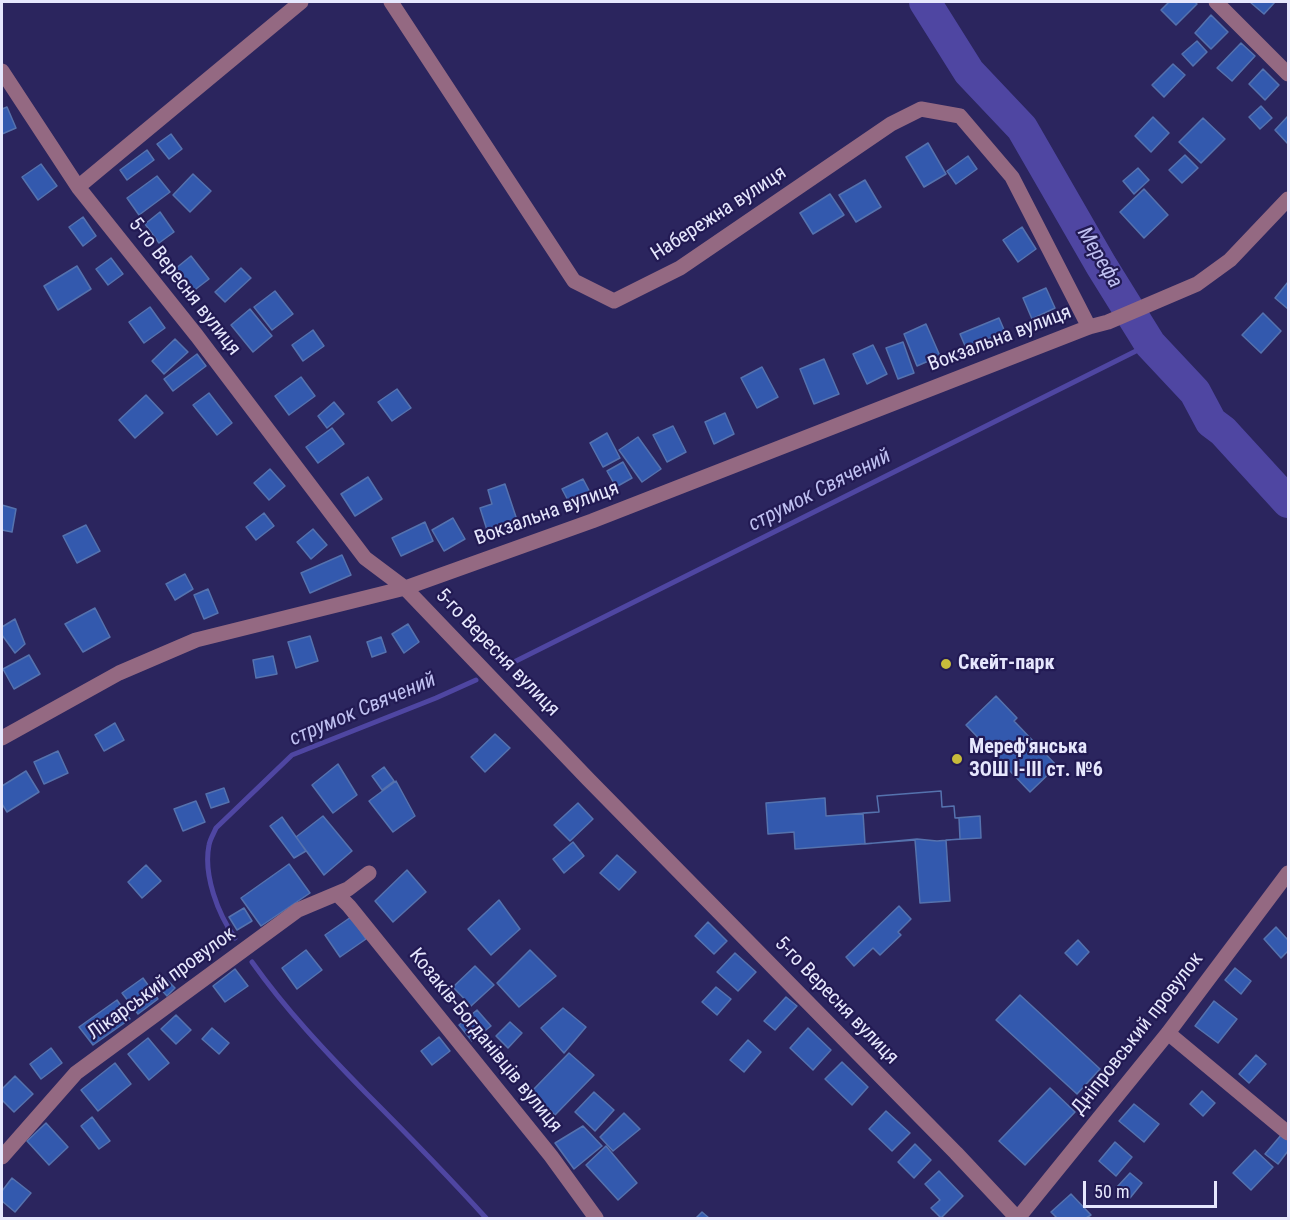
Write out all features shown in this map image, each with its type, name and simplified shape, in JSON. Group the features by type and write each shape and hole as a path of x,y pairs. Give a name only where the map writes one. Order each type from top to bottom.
{"street":[{"path":"78,187 301,2"},
{"name":"Набережна вулиця","path":"391,2 574,281 614,301 680,268 891,124 921,109 960,116 1012,177 1089,327"},
{"path":"1216,2 1288,74"},
{"name":"5-го Вересня вулиця","path":"2,71 78,187 196,336 365,558 405,588 588,779 1018,1218"},
{"name":"Вокзальна вулиця","path":"2,738 119,673 196,640 405,588 592,521 1089,327 1108,322 1197,284 1230,260 1288,199"},
{"name":"Лікарський провулок","path":"2,1157 76,1073 298,910 348,889 369,873"},
{"name":"Дніпровський провулок","path":"1018,1218 1168,1033 1288,873"},
{"name":"Козаків-Богданівців вулиця","path":"337,894 551,1156 596,1218"},
{"path":"1168,1033 1288,1133"}],"building":[{"path":"1169,2 1195,2 1197,4 1176,25 1161,10"},
{"path":"1250,2 1275,2 1264,14"},
{"path":"1211,15 1228,32 1211,49 1195,33"},
{"path":"1197,41 1207,52 1193,66 1182,54"},
{"path":"1241,43 1255,56 1232,81 1217,68"},
{"path":"1173,64 1185,75 1164,97 1152,85"},
{"path":"1263,69 1279,85 1265,100 1249,84"},
{"path":"1261,106 1272,118 1260,129 1249,117"},
{"path":"7,107 16,128 2,134 2,109"},
{"path":"1288,116 1288,144 1275,130"},
{"path":"1153,117 1169,133 1151,152 1135,136"},
{"path":"1203,118 1225,139 1201,163 1179,142"},
{"path":"171,134 182,149 169,159 157,144"},
{"path":"928,143 946,174 924,187 906,157"},
{"path":"147,150 154,160 127,180 120,170"},
{"path":"1185,155 1198,168 1182,183 1169,170"},
{"path":"968,156 977,169 956,184 947,171"},
{"path":"41,164 57,186 38,200 22,177"},
{"path":"1138,168 1149,180 1134,194 1123,181"},
{"path":"193,174 211,191 190,212 173,195"},
{"path":"157,176 170,192 139,215 127,198"},
{"path":"865,180 881,207 856,222 839,195"},
{"path":"1144,189 1168,215 1144,238 1120,212"},
{"path":"830,194 844,215 813,234 800,213"},
{"path":"160,212 174,232 159,243 145,224"},
{"path":"83,217 96,236 83,246 69,227"},
{"path":"1022,227 1036,249 1018,262 1003,240"},
{"path":"191,256 209,279 192,292 175,269"},
{"path":"111,258 123,274 108,285 96,269"},
{"path":"77,266 91,289 58,310 44,286"},
{"path":"241,268 251,278 225,302 215,292"},
{"path":"1288,282 1288,309 1275,298"},
{"path":"1046,288 1055,308 1032,319 1023,298"},
{"path":"275,291 293,314 272,330 254,307"},
{"path":"150,307 165,328 144,343 129,322"},
{"path":"250,309 272,336 253,352 231,325"},
{"path":"1263,313 1281,331 1261,353 1242,335"},
{"path":"999,318 1005,332 966,348 960,334"},
{"path":"926,324 940,356 917,366 904,334"},
{"path":"313,330 324,346 303,361 292,345"},
{"path":"175,339 188,352 164,374 152,361"},
{"path":"903,342 914,373 898,379 886,348"},
{"path":"873,345 887,374 867,384 853,354"},
{"path":"197,354 206,366 173,391 164,379"},
{"path":"824,359 839,394 814,404 800,369"},
{"path":"762,367 778,397 757,408 741,378"},
{"path":"301,377 315,396 289,415 275,396"},
{"path":"397,389 411,408 392,421 378,402"},
{"path":"209,393 232,423 217,435 193,405"},
{"path":"146,395 163,413 135,438 119,420"},
{"path":"334,402 344,414 327,428 318,416"},
{"path":"725,413 734,434 714,444 705,422"},
{"path":"673,426 686,452 667,462 653,435"},
{"path":"332,428 344,444 318,463 306,447"},
{"path":"607,433 620,458 603,467 590,443"},
{"path":"638,437 661,469 642,482 619,450"},
{"path":"623,462 632,478 616,487 607,471"},
{"path":"270,469 285,486 269,500 254,483"},
{"path":"368,477 382,499 355,516 341,494"},
{"path":"583,479 592,496 571,506 562,489"},
{"path":"505,484 517,520 487,530 480,508 492,504 488,490"},
{"path":"2,505 16,509 12,532 2,530"},
{"path":"264,513 274,526 256,540 246,527"},
{"path":"453,518 465,539 444,551 432,530"},
{"path":"425,522 433,541 401,556 392,538"},
{"path":"86,525 100,551 77,563 63,536"},
{"path":"313,529 327,545 311,559 297,542"},
{"path":"342,555 351,575 310,593 301,573"},
{"path":"185,574 193,589 175,600 166,584"},
{"path":"208,589 218,613 204,619 194,595"},
{"path":"95,608 110,637 83,652 65,624"},
{"path":"15,619 25,644 15,653 2,635 2,627"},
{"path":"408,624 419,642 404,653 392,634"},
{"path":"310,636 318,661 296,668 288,642"},
{"path":"381,637 386,652 372,657 367,642"},
{"path":"29,655 40,674 14,689 3,669"},
{"path":"273,656 277,674 256,678 253,660"},
{"path":"996,696 1017,718 1014,721 1057,766 1030,792 966,725"},
{"path":"115,723 124,740 104,751 95,735"},
{"path":"495,734 510,748 485,772 471,757"},
{"path":"58,751 68,773 44,784 34,762"},
{"path":"338,764 357,795 333,813 312,785"},
{"path":"384,767 394,781 382,790 372,776"},
{"path":"26,771 39,792 7,812 2,804 2,786"},
{"path":"396,781 415,816 393,832 369,801"},
{"path":"224,788 229,802 211,808 206,794"},
{"path":"941,791 942,807 954,806 955,818 980,816 981,838 946,840 950,901 920,903 915,840 795,849 794,832 768,834 766,803 825,798 826,816 879,812 877,796"},
{"path":"941,791 942,807 954,806 955,818 959,818 960,839 937,841 917,839 865,844 863,813 879,812 877,796"},
{"path":"196,801 205,822 183,831 174,809"},
{"path":"578,803 593,819 570,841 554,825"},
{"path":"323,816 352,851 324,875 296,837"},
{"path":"282,817 306,851 294,858 270,826"},
{"path":"573,842 584,856 564,873 553,859"},
{"path":"617,855 636,872 619,890 600,873"},
{"path":"289,864 310,893 261,926 241,898"},
{"path":"146,865 161,881 142,898 128,882"},
{"path":"407,870 426,892 393,922 375,901"},
{"path":"499,900 520,929 491,955 468,929"},
{"path":"899,906 911,919 898,932 901,935 880,955 873,948 854,966 846,957"},
{"path":"244,908 252,921 237,930 229,917"},
{"path":"351,917 366,939 340,957 325,935"},
{"path":"708,922 727,941 714,954 695,936"},
{"path":"1276,927 1288,940 1288,951 1281,958 1264,939"},
{"path":"1078,940 1089,952 1077,965 1065,953"},
{"path":"306,950 322,970 297,989 282,968"},
{"path":"530,950 556,976 519,1007 497,983"},
{"path":"735,953 756,972 738,991 717,972"},
{"path":"475,966 494,985 471,1006 453,987"},
{"path":"1235,968 1251,981 1241,994 1225,980"},
{"path":"235,969 248,986 225,1002 213,986"},
{"path":"163,976 175,988 167,996 155,983"},
{"path":"143,978 158,999 138,1014 122,993"},
{"path":"716,987 731,999 717,1015 702,1002"},
{"path":"1020,995 1100,1069 1077,1094 996,1020"},
{"path":"786,997 797,1006 775,1030 764,1021"},
{"path":"117,1000 130,1019 93,1045 79,1027"},
{"path":"1214,1001 1237,1019 1218,1043 1195,1026"},
{"path":"563,1008 586,1027 564,1053 541,1028"},
{"path":"477,1010 491,1026 472,1041 459,1025"},
{"path":"176,1015 191,1030 176,1044 161,1029"},
{"path":"510,1022 522,1033 508,1048 496,1036"},
{"path":"212,1028 229,1043 219,1054 202,1039"},
{"path":"808,1028 831,1050 813,1070 790,1048"},
{"path":"439,1037 450,1051 432,1065 421,1051"},
{"path":"148,1038 169,1063 149,1080 128,1054"},
{"path":"748,1040 761,1052 744,1072 730,1060"},
{"path":"51,1048 62,1063 41,1079 30,1064"},
{"path":"569,1053 594,1075 555,1115 531,1092"},
{"path":"1256,1055 1266,1064 1249,1083 1239,1074"},
{"path":"842,1062 868,1087 852,1105 825,1079"},
{"path":"115,1063 131,1084 98,1111 81,1090"},
{"path":"15,1076 33,1094 14,1112 2,1100 2,1089"},
{"path":"1050,1088 1075,1112 1025,1165 999,1141"},
{"path":"1202,1091 1215,1103 1203,1116 1190,1104"},
{"path":"594,1092 614,1110 595,1131 575,1112"},
{"path":"1134,1104 1159,1124 1144,1142 1119,1121"},
{"path":"886,1111 910,1133 892,1151 869,1129"},
{"path":"624,1113 640,1129 613,1151 600,1137"},
{"path":"92,1117 110,1141 99,1149 81,1126"},
{"path":"46,1123 68,1147 49,1165 27,1141"},
{"path":"583,1126 602,1146 574,1169 555,1143"},
{"path":"1282,1134 1288,1139 1288,1151 1278,1164 1265,1154"},
{"path":"1115,1142 1132,1157 1116,1176 1099,1161"},
{"path":"915,1144 931,1160 914,1178 898,1162"},
{"path":"606,1146 637,1183 618,1200 586,1165"},
{"path":"1255,1150 1273,1167 1251,1190 1233,1173"},
{"path":"939,1171 963,1196 941,1218 931,1208 940,1200 925,1184"},
{"path":"1130,1173 1142,1183 1130,1198 1117,1187"},
{"path":"12,1178 31,1193 15,1212 2,1201 2,1191"},
{"path":"1071,1194 1091,1215 1086,1218 1057,1218 1051,1212"},
{"path":"702,1212 709,1218 696,1218"}],"waterway":[{"name":"Мерефа","path":"925,2 969,72 1022,128 1101,265 1150,344 1195,392 1211,422 1223,431 1288,502"},
{"name":"струмок Свячений","path":"504,667 1150,344"},
{"name":"струмок Свячений","path":"235,938 223,918 210,881 208,857 216,828 292,755 476,680"},
{"path":"252,962 278,997 321,1046 486,1218"}],"place":[{"name":"Скейт-парк","path":"946,664"},
{"name":"Мереф'янська ЗОШ І-ІІІ ст. №6","path":"957,759"}]}
